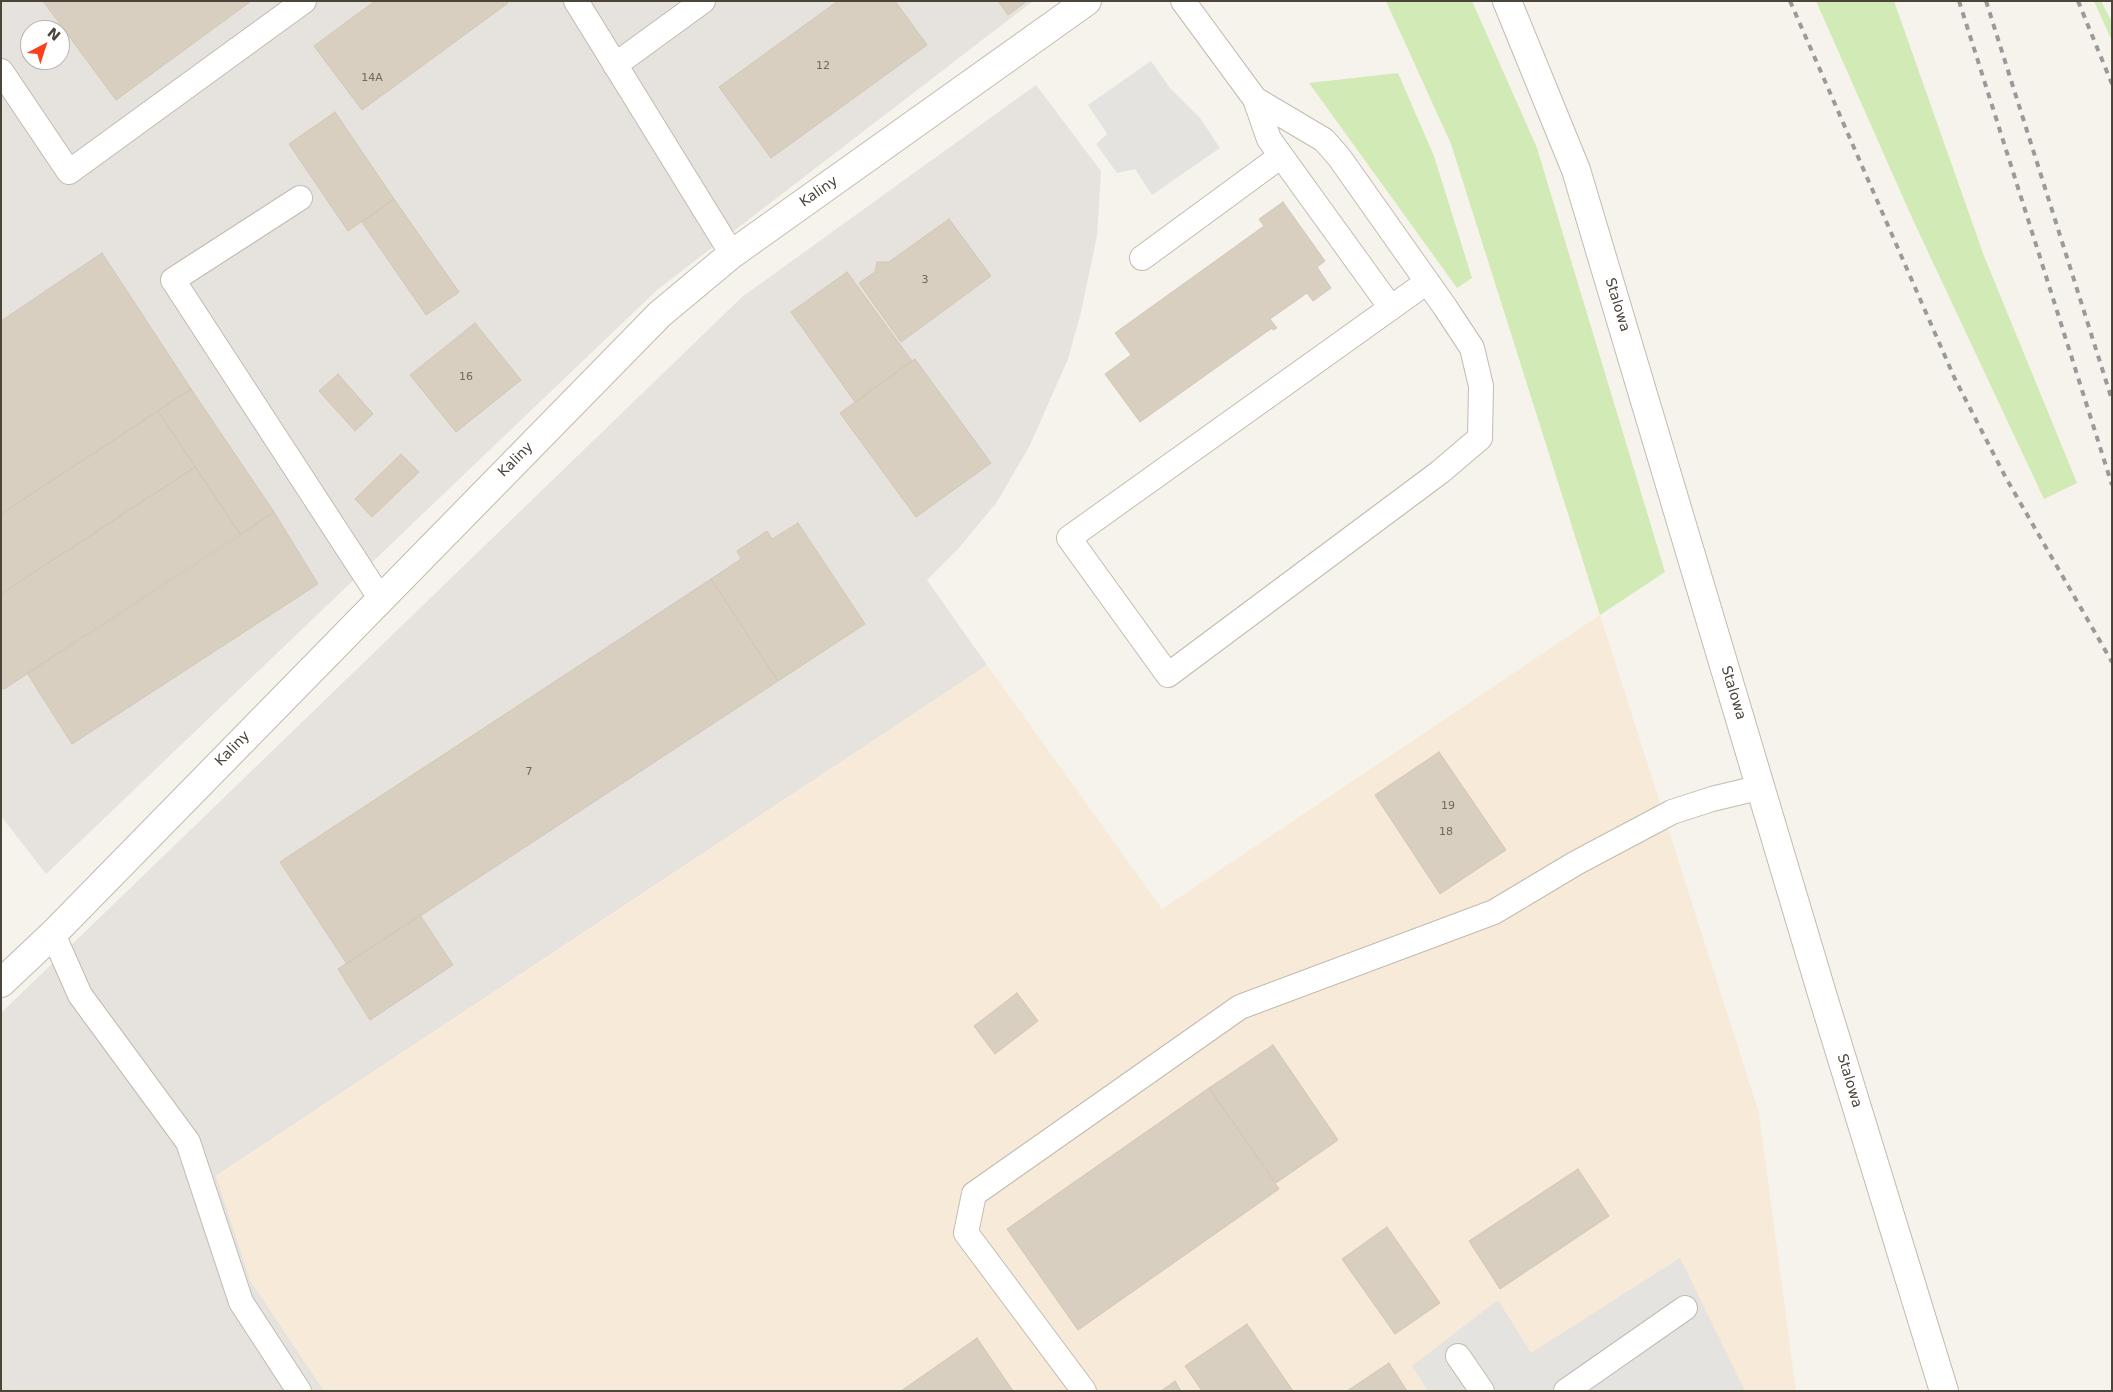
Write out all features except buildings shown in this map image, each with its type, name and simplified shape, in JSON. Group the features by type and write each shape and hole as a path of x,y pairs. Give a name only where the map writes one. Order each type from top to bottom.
{"street":[{"name":"Kaliny","path":"1,983 53,934 660,314 732,254 1087,1"},
{"name":"Stalowa","path":"1507,1 1576,170 1944,1391"}],"lane":[{"path":"1,71 69,172 304,1"},
{"path":"576,1 732,254"},
{"path":"615,65 703,1"},
{"path":"1183,1 1255,99 1268,139 1391,308"},
{"path":"1255,99 1324,140 1427,282 1472,348 1481,386 1480,438 1433,478 1168,675 1069,538 1427,282"},
{"path":"1142,258 1281,156"},
{"path":"300,198 173,280 380,598"},
{"path":"1084,1391 966,1233 974,1194 1240,1007 1494,912 1576,863 1672,812 1712,799 1762,787"},
{"path":"53,934 80,995 188,1142 242,1302 299,1391"},
{"path":"1566,1391 1685,1308"},
{"path":"1458,1356 1482,1391"}],"shaded area":[{"path":"1,1 1033,1 657,290 46,874 1,816"},
{"path":"1151,61 1170,88 1200,118 1220,148 1152,195 1135,169 1117,173 1096,144 1107,134 1088,105"},
{"path":"1036,85 1101,171 1097,236 1081,312 1068,359 1030,445 997,502 958,549 927,580 987,665 216,1176 250,1280 324,1391 1,1391 1,1013 742,297"},
{"path":"1600,615 1759,1113 1796,1391 324,1391 250,1280 216,1177 987,665 1162,909"},
{"path":"1680,1258 1745,1391 1428,1391 1412,1366 1498,1300 1531,1353"}],"green space":[{"path":"1386,1 1472,1 1537,148 1665,572 1600,615 1451,144"},
{"path":"1816,1 1894,1 1984,256 2077,483 2044,499 1913,220"},
{"path":"2094,1 2101,1 2112,22 2112,41"},
{"path":"1398,73 1434,156 1472,278 1457,288 1309,83"}],"railway":[{"path":"1790,1 1955,379 2006,478 2112,662"},
{"path":"1959,1 2112,485"},
{"path":"1986,1 2112,400"},
{"path":"2078,1 2112,84"}]}
